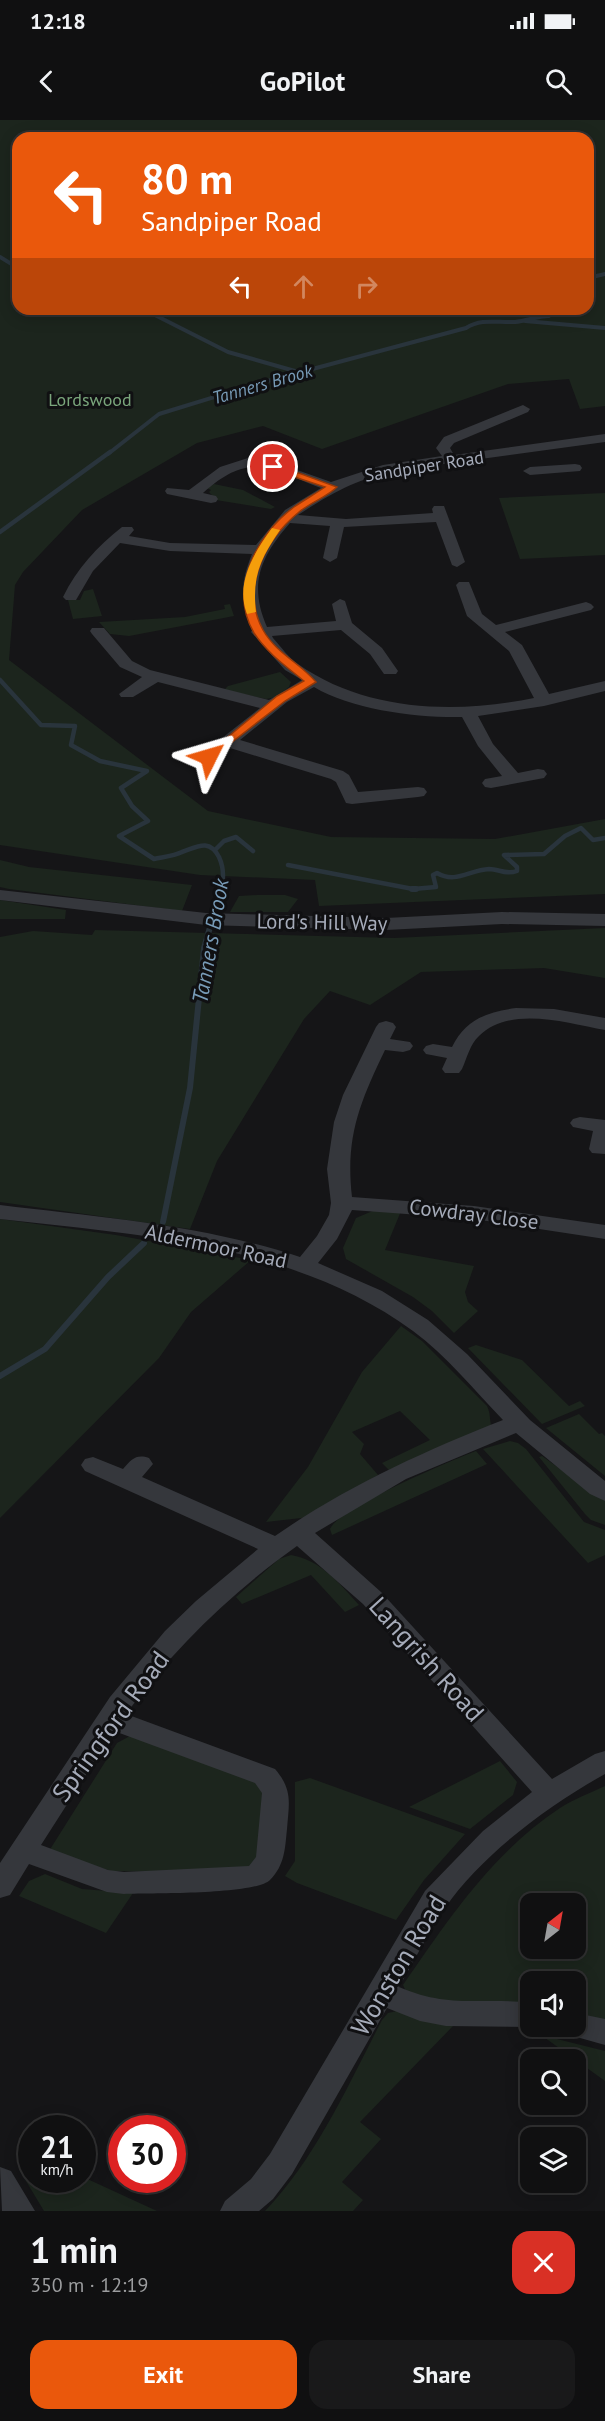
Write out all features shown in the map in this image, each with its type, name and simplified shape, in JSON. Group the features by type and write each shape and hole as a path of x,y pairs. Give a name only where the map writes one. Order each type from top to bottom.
{"street":[{"path":"451,460 443,448 445,442 520,415"},
{"name":"Sandpiper Road","path":"605,438 372,473 333,487 306,502 286,518 261,550 252,572 248,591 250,608 259,632 278,655 311,682 334,693 374,703 423,710 468,712 544,701 605,686"},
{"path":"538,449 552,469"},
{"path":"192,495 220,474 247,462 263,464 333,487"},
{"path":"530,471 575,468"},
{"path":"172,491 211,499"},
{"path":"286,518 338,523 441,513 457,562"},
{"path":"338,523 331,553 352,549"},
{"path":"96,584 74,590 91,560 131,527"},
{"path":"117,538 170,547 230,547 261,550"},
{"path":"431,547 452,546"},
{"path":"464,585 479,621 516,648 544,701"},
{"path":"470,602 489,601"},
{"path":"493,630 584,601 593,622"},
{"path":"340,604 345,625 380,655 390,671"},
{"path":"259,632 345,625"},
{"path":"128,639 102,637 126,664 154,677 272,706"},
{"path":"359,658 380,655"},
{"path":"127,694 154,677"},
{"path":"209,757 290,692 311,682"},
{"path":"468,712 486,747 514,778"},
{"path":"228,742 337,775 343,779 352,799 418,792"},
{"path":"337,775 351,762"},
{"path":"490,783 538,774"},
{"name":"Lord's Hill Way","path":"0,895 228,920 386,924 502,918 605,920"},
{"name":"Lord's Hill Way","path":"502,918 566,909 605,907"},
{"path":"433,1050 456,1062 467,1036 477,1026 507,1014 532,1013 605,1024"},
{"path":"305,1265 334,1225 342,1203 338,1173 342,1131 353,1095 382,1035 403,1046"},
{"path":"580,1123 605,1127 598,1149"},
{"name":"Cowdray Close","path":"342,1203 451,1209 605,1233"},
{"name":"Aldermoor Road","path":"0,1212 212,1242 270,1254 351,1283 391,1305 422,1326 459,1358 519,1423 605,1493"},
{"name":"Springford Road","path":"0,1886 109,1718 139,1678 185,1627 226,1589 287,1540 389,1478 445,1452 519,1423"},
{"name":"Langrish Road","path":"93,1465 134,1472 287,1540 344,1571 372,1598 549,1793"},
{"path":"23,1850 92,1877 124,1883 237,1880 259,1874 270,1860 276,1793 273,1785 265,1776 109,1718"},
{"name":"Wonston Road","path":"236,2211 262,2189 281,2164 435,1899 459,1870 490,1839 549,1793 605,1761"},
{"path":"379,1992 421,2009 446,2014 520,2014"},
{"path":"586,2027 605,2032"},
{"path":"0,2181 20,2211"}],"green space":[{"name":"Lordswood","path":"0,120 605,120 605,406 580,409 569,379 508,384 322,449 263,426 197,443 82,510 23,572 15,585 9,660 208,811 331,837 495,839 605,819 605,894 319,906 315,880 200,875 0,845"},
{"path":"214,484 243,490 275,507 271,509 216,500 209,492 211,490 207,488"},
{"path":"605,493 605,555 520,559 499,498"},
{"path":"93,589 102,616 73,619 68,600 80,600 84,591"},
{"path":"230,604 234,616 129,636 110,634 99,622 185,617 225,609 224,605"},
{"path":"280,672 291,682 289,687 276,697 266,699 224,690 228,686"},
{"path":"0,860 29,867 192,885 182,911 9,889 0,887"},
{"path":"285,895 298,899 288,912 230,912 239,896"},
{"path":"0,900 66,910 65,919 0,919"},
{"path":"605,928 605,978 544,968 421,972 370,1005 330,991 304,1019 217,1161 190,1229 0,1202 0,937 33,931 92,935 95,930 394,938"},
{"path":"375,1210 401,1211 385,1250 474,1266 465,1292 468,1302 478,1311 454,1333 432,1311 413,1297 346,1259 343,1248 356,1218"},
{"path":"0,1219 116,1235 251,1260 191,1312 159,1358 0,1518"},
{"path":"401,1326 422,1341 487,1406 492,1428 389,1470 382,1463 430,1440 400,1411 352,1432 364,1444 360,1454 378,1475 310,1517 266,1522 308,1467 362,1372"},
{"path":"476,1345 522,1360 569,1406 580,1401 585,1406 542,1424 468,1348"},
{"path":"579,1414 599,1434 602,1433 605,1436 605,1476 546,1428"},
{"path":"510,1441 526,1449 584,1522 605,1530 605,1555 588,1563 483,1449"},
{"path":"476,1451 487,1464 332,1535 330,1529 353,1509 397,1486"},
{"path":"542,1456 605,1501 605,1525 591,1520 585,1514 539,1457"},
{"path":"291,1555 321,1567 359,1605 345,1612 311,1575 242,1604 236,1597 279,1559"},
{"path":"130,1736 251,1776 265,1790 262,1855 247,1869 229,1873 111,1871 49,1851 117,1743"},
{"path":"500,1761 517,1782 513,1795 470,1829 409,1807"},
{"path":"310,1778 465,1834 424,1880 396,1920 297,1883 285,1876 295,1861 295,1782"},
{"path":"605,1786 605,2024 586,2019 586,1971 520,1971 520,2007 467,2007 408,1996 403,1985 473,1889 513,1846 560,1808"},
{"path":"45,1874 82,1889 133,1893 106,1933 19,1896 29,1881"},
{"path":"397,2011 453,2026 360,2122 381,2139 342,2182 363,2200 353,2211 265,2211 300,2168 330,2120 382,2020 388,2013"},
{"path":"544,2037 605,2051 605,2081 586,2067 586,2049 560,2049"},
{"path":"96,2183 108,2188 108,2193 118,2193 157,2211 44,2211 33,2193 96,2193"}],"waterway":[{"path":"0,257 12,264"},
{"name":"Tanners Brook","path":"594,277 605,274"},
{"path":"155,315 228,352 300,372"},
{"name":"Tanners Brook","path":"300,372 478,323 519,321 550,315"},
{"path":"525,321 605,328"},
{"name":"Tanners Brook","path":"108,454 159,414 300,372"},
{"name":"Tanners Brook","path":"0,532 110,452"},
{"name":"Tanners Brook","path":"0,680 41,725 75,726 71,745 100,761 147,771 121,788 132,806 148,821 119,836 154,859 198,846 211,848 219,857 222,865 221,890"},
{"path":"413,889 436,887 433,875 437,873 457,877 489,869 517,871 517,867 504,855 544,854 565,836 581,828 593,840 605,838"},
{"path":"215,850 224,841 236,837 253,851"},
{"path":"288,865 413,889"},
{"name":"Tanners Brook","path":"163,1222 190,1088 204,948 221,889"},
{"name":"Tanners Brook","path":"0,1376 45,1349 108,1277 144,1243"}],"slow traffic":[{"path":"251,612 248,591 252,572 256,559 275,530"}],"route":[{"path":"209,757 281,699 311,682 278,655 259,632 248,599 249,585 256,559 270,536 285,519 306,502 333,487 273,467"}]}
